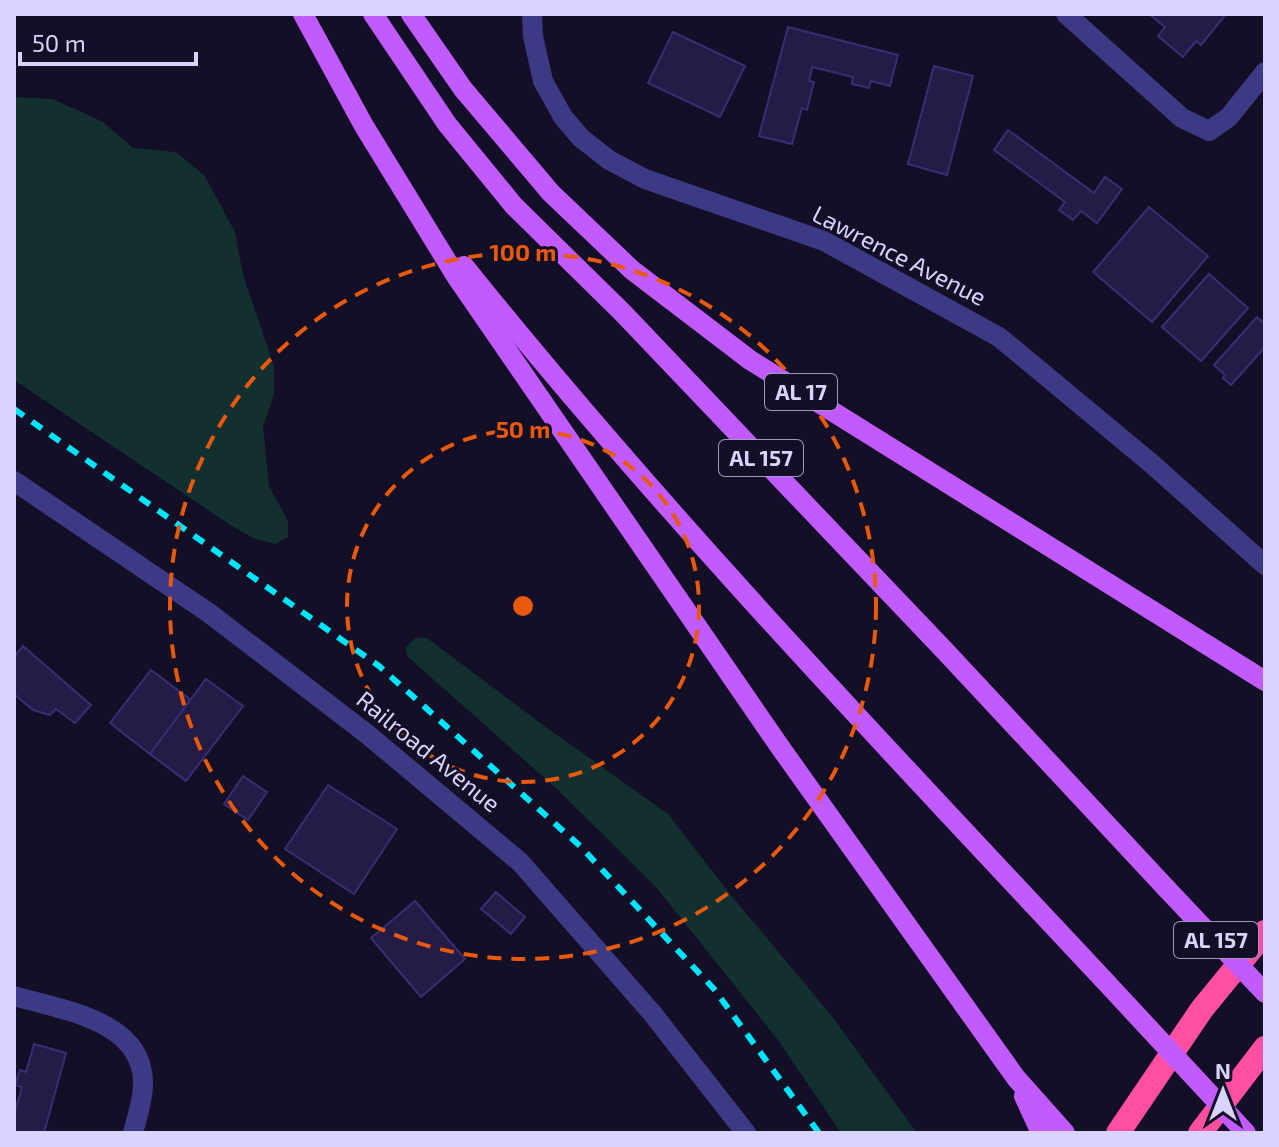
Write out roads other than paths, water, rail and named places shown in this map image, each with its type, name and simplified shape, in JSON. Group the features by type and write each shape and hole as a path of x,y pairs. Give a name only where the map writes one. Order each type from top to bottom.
{"highway":[{"path":"1118,1133 1202,1009 1265,932"},
{"path":"1200,1133 1265,1048"}],"main road":[{"path":"303,14 364,126 456,276 780,747 1016,1078 1065,1133"},
{"name":"AL 157","path":"373,14 447,124 514,206 622,312 1265,993"},
{"name":"AL 17","path":"411,14 463,89 551,193 632,270 750,360 1265,681"},
{"path":"364,126 436,232 541,359 816,671 1246,1133"},
{"path":"1016,1078 1041,1133"}],"street":[{"name":"Lawrence Avenue","path":"532,14 533,36 543,81 563,117 581,138 609,160 645,179 824,241 999,337 1152,464 1265,565"},
{"path":"1066,14 1182,118 1209,131 1229,117 1265,72"},
{"name":"Railroad Avenue","path":"14,481 209,613 367,734 520,862 652,1013 746,1133"},
{"path":"14,996 103,1024 127,1039 140,1062 143,1083 133,1133"}],"railway":[{"path":"14,409 379,666 580,846 714,989 819,1133"}]}
